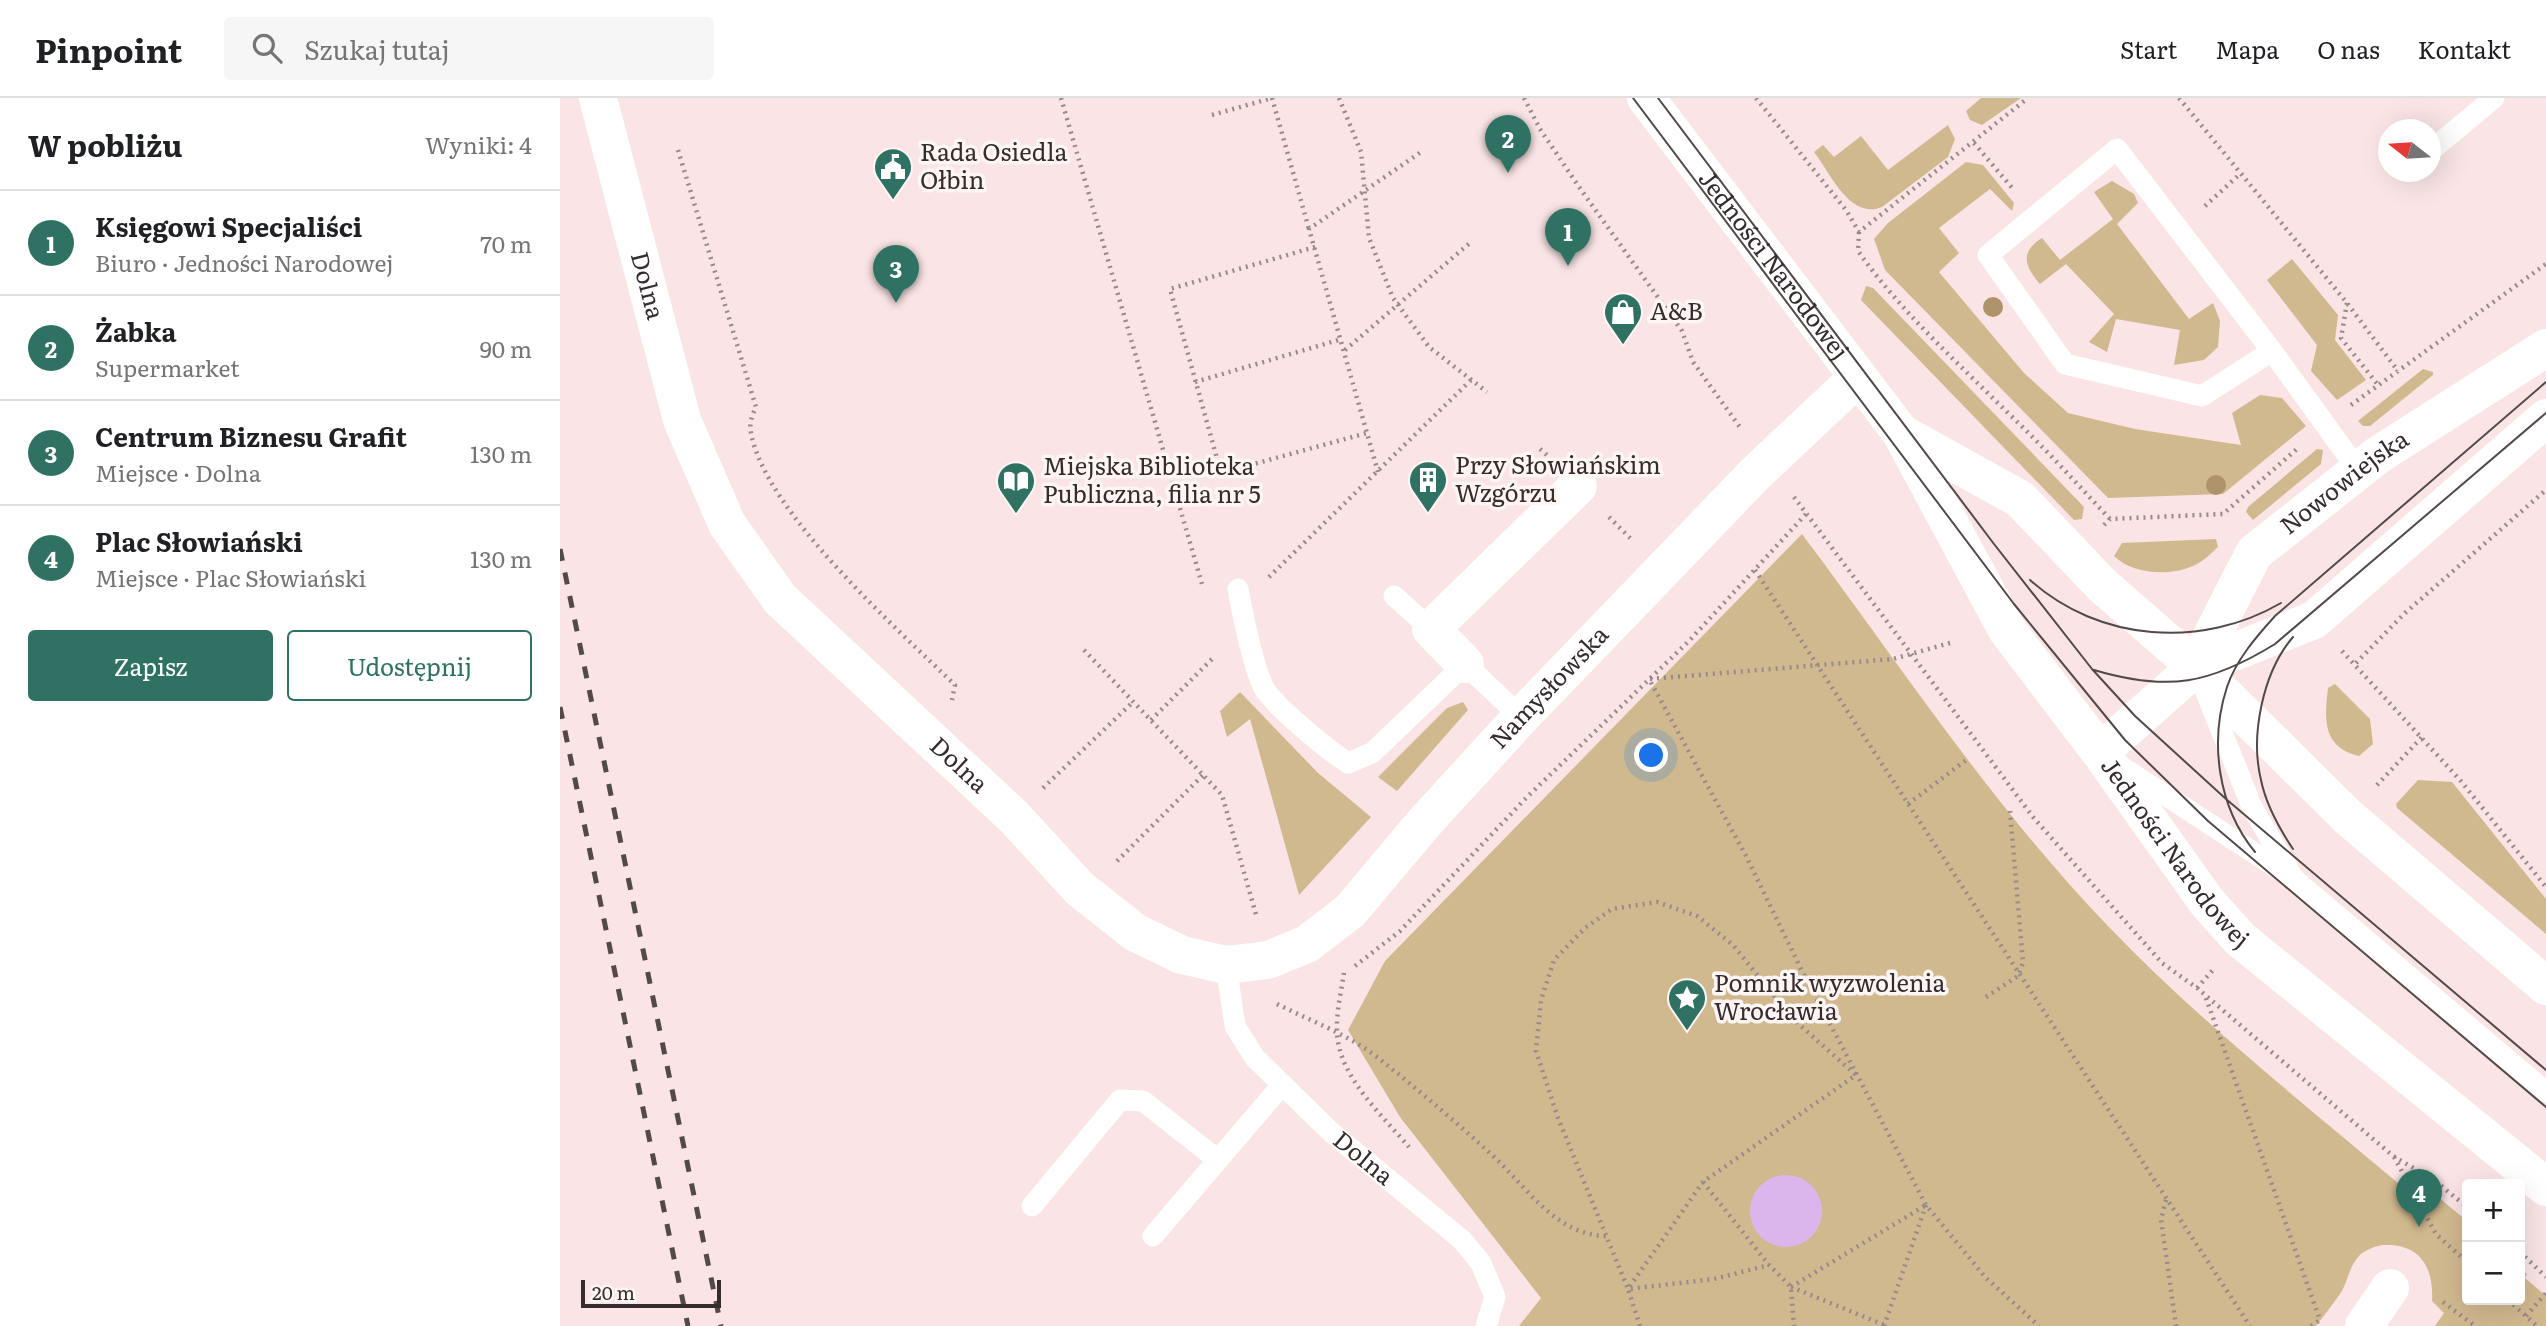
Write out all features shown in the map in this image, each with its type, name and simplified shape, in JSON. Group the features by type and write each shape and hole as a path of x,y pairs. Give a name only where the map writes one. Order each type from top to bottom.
{"street":[{"name":"Dolna","path":"598,98 682,420 727,524 780,599 1014,817 1080,889 1136,933 1182,955 1226,965"},
{"name":"Jedności Narodowej","path":"1646,98 1901,433 2007,630 2100,752 2207,902 2241,939 2546,1187"},
{"name":"Nowowiejska","path":"2196,667 2254,553 2358,470 2546,348"},
{"name":"Namysłowska","path":"1226,965 1268,960 1307,944 1350,911 1423,823 1521,717 1756,473 1858,377"},
{"name":"Nowowiejska","path":"2100,752 2196,667 2314,620 2546,418"},
{"name":"Jedności Narodowej","path":"1901,433 2020,499 2102,585 2196,667 2348,817 2546,986"},
{"path":"1465,664 1431,629 1578,486"},
{"path":"2364,1326 2390,1288"}],"lane":[{"path":"2441,142 2494,98"},
{"path":"2272,351 2202,396 2065,364 1988,255 2117,149 2272,351 2358,470"},
{"path":"1238,589 1265,689 1326,750 1348,763 1372,753 1465,664 1521,717"},
{"path":"1394,596 1431,629"},
{"path":"2196,667 2252,807 2294,878"},
{"path":"2100,752 2294,878 2546,1091"},
{"name":"Dolna","path":"1226,965 1235,1026 1255,1058 1332,1133 1462,1240 1480,1263 1495,1297 1486,1326"},
{"path":"1153,1236 1282,1085"},
{"path":"1031,1206 1119,1100 1143,1101 1218,1160"}],"path":[{"path":"1061,98 1206,598"},
{"path":"1212,115 1272,98 1378,472"},
{"path":"1339,98 1361,152 1369,238 1379,269 1398,304 1429,347 1487,392"},
{"path":"1524,98 1540,129 1579,187 1682,331 1693,362 1746,435"},
{"path":"1756,98 1846,210 1859,232 1858,251 1884,286 2110,519 2224,514 2324,424 2546,264"},
{"path":"1859,232 2028,98"},
{"path":"2179,98 2347,303 2398,371"},
{"path":"1974,143 2036,216"},
{"path":"678,150 755,407 750,431 760,459 781,497 838,567 955,685 950,707"},
{"path":"1309,229 1421,152"},
{"path":"2179,230 2240,173"},
{"path":"1345,350 1471,242"},
{"path":"1315,247 1170,289 1195,382 1221,473 1367,433"},
{"path":"2347,303 2341,338 2378,385"},
{"path":"1195,382 1342,339"},
{"path":"1238,589 1267,579 1471,380"},
{"path":"2546,490 2405,613 2356,663 2460,780 2546,887"},
{"path":"1792,494 2033,817 2162,962 2197,988 2393,1156 2434,1180 2462,1203"},
{"path":"1333,977 1344,973 1400,931 1527,797 1649,679 1806,514"},
{"path":"1755,570 2018,976 2250,1326"},
{"path":"1649,679 1911,655 1950,643"},
{"path":"1084,650 1222,795 1257,919 1247,921"},
{"path":"1151,720 1221,650 1265,689"},
{"path":"1649,679 1746,856 1856,1075 1926,1205 1985,1278 2039,1326"},
{"path":"1041,790 1134,701"},
{"path":"1908,804 1969,758"},
{"path":"1111,867 1202,775"},
{"path":"1986,998 2018,976 2023,963 2010,811"},
{"path":"1640,1326 1628,1289 1558,1118 1536,1051 1541,1000 1554,960 1585,928 1612,909 1657,902 1697,916 1733,945 1793,1019 1856,1075"},
{"path":"2197,988 2219,963"},
{"path":"1344,973 1337,1032 1345,1063 1361,1089 1413,1153"},
{"path":"1282,998 1273,1002 1337,1032 1374,1055 1493,1156 1548,1212 1588,1236 1606,1236"},
{"path":"2206,998 2323,1326"},
{"path":"1628,1289 1703,1182 1856,1075"},
{"path":"2393,1156 2437,1234 2462,1257"},
{"path":"1703,1182 1769,1265 1791,1287 1885,1325 1926,1205"},
{"path":"2167,1199 2161,1219 2176,1326"},
{"path":"1791,1287 1926,1205"},
{"path":"2525,1257 2546,1277"},
{"path":"1628,1289 1714,1279 1769,1265"},
{"path":"1791,1287 1794,1326"},
{"path":"2526,1316 2546,1293"},
{"path":"2443,1302 2475,1326"},
{"path":"2514,1305 2537,1326"},
{"path":"2311,1326 2320,1320"}],"shaded area":[{"path":"1981,98 2021,98 1982,125 1970,120 1966,111"},
{"path":"1948,125 1955,139 1948,157 1882,207 1860,207 1851,201 1842,193 1814,152 1823,145 1834,157 1861,136 1888,170"},
{"path":"1966,162 1983,165 2014,203 2012,211 1990,189 1939,228 1959,253 1939,272 2024,373 2068,413 2135,429 2241,445 2232,413 2260,395 2282,398 2306,426 2223,494 2108,498 1885,270 1874,239 1888,223"},
{"path":"2112,181 2134,194 2138,203 2117,224 2189,319 2213,303 2220,321 2218,347 2204,360 2174,365 2180,330 2116,319 2107,352 2089,342 2114,314 2066,264 2040,284 2031,272 2027,254 2042,238 2060,260 2113,219 2094,192"},
{"path":"2292,259 2338,315 2335,340 2366,380 2337,400 2311,371 2317,345 2267,280"},
{"path":"1866,286 1873,288 2084,507 2082,519 2074,520 1861,300"},
{"path":"2423,369 2433,372 2433,375 2370,426 2363,426 2358,421"},
{"path":"2317,449 2323,450 2321,464 2253,520 2246,512 2248,507"},
{"path":"1802,534 1987,784 2066,880 2108,926 2217,1030 2410,1193 2427,1191 2426,1187 2462,1217 2462,1305 2525,1305 2525,1278 2546,1296 2546,1326 2435,1326 2444,1313 2432,1301 2430,1277 2422,1259 2406,1248 2383,1245 2367,1250 2356,1260 2342,1291 2316,1326 1519,1326 1541,1298 1400,1117 1348,1030 1385,961"},
{"path":"2216,539 2218,547 2206,558 2177,571 2142,570 2114,556 2122,543"},
{"path":"2335,684 2370,719 2373,744 2359,756 2338,746 2328,731 2328,688"},
{"path":"1240,692 1318,773 1371,817 1299,895 1250,719 1227,737 1220,711"},
{"path":"1463,702 1468,710 1397,791 1378,777 1447,708"},
{"path":"2418,780 2452,782 2546,899 2546,934 2397,808 2396,804"},
{"path":"1786,1175 1806,1181 1816,1191 1822,1211 1816,1231 1806,1241 1786,1247 1766,1241 1756,1231 1750,1211 1756,1191 1766,1181"}],"tram line":[{"path":"1633,98 2014,604 2125,740 2208,821 2546,1107"},
{"path":"1658,98 1994,544 2092,669 2135,716 2226,799 2546,1070"},
{"path":"2255,852 2232,815 2220,773 2218,752 2227,687 2241,658 2275,616 2546,382"},
{"path":"2094,670 2144,681 2167,682 2209,676 2252,658 2275,644 2546,413"},
{"path":"2030,580 2057,601 2087,616 2119,627 2152,632 2218,628 2250,618 2281,603"},
{"path":"2293,637 2283,651 2267,686 2258,724 2257,744 2266,798 2293,849"}],"railway":[{"path":"560,549 721,1326"},
{"path":"560,707 688,1326"}],"place":[{"name":"Żabka","path":"1508,173"},
{"name":"Rada Osiedla Ołbin","path":"893,201"},
{"name":"Księgowi Specjaliści","path":"1568,266"},
{"name":"Centrum Biznesu Grafit","path":"896,303"},
{"name":"A&B","path":"1623,346"},
{"name":"Przy Słowiańskim Wzgórzu","path":"1428,514"},
{"name":"Miejska Biblioteka Publiczna, filia nr 5","path":"1016,515"},
{"name":"Pomnik wyzwolenia Wrocławia","path":"1687,1032"},
{"name":"Plac Słowiański","path":"2419,1227"}]}
